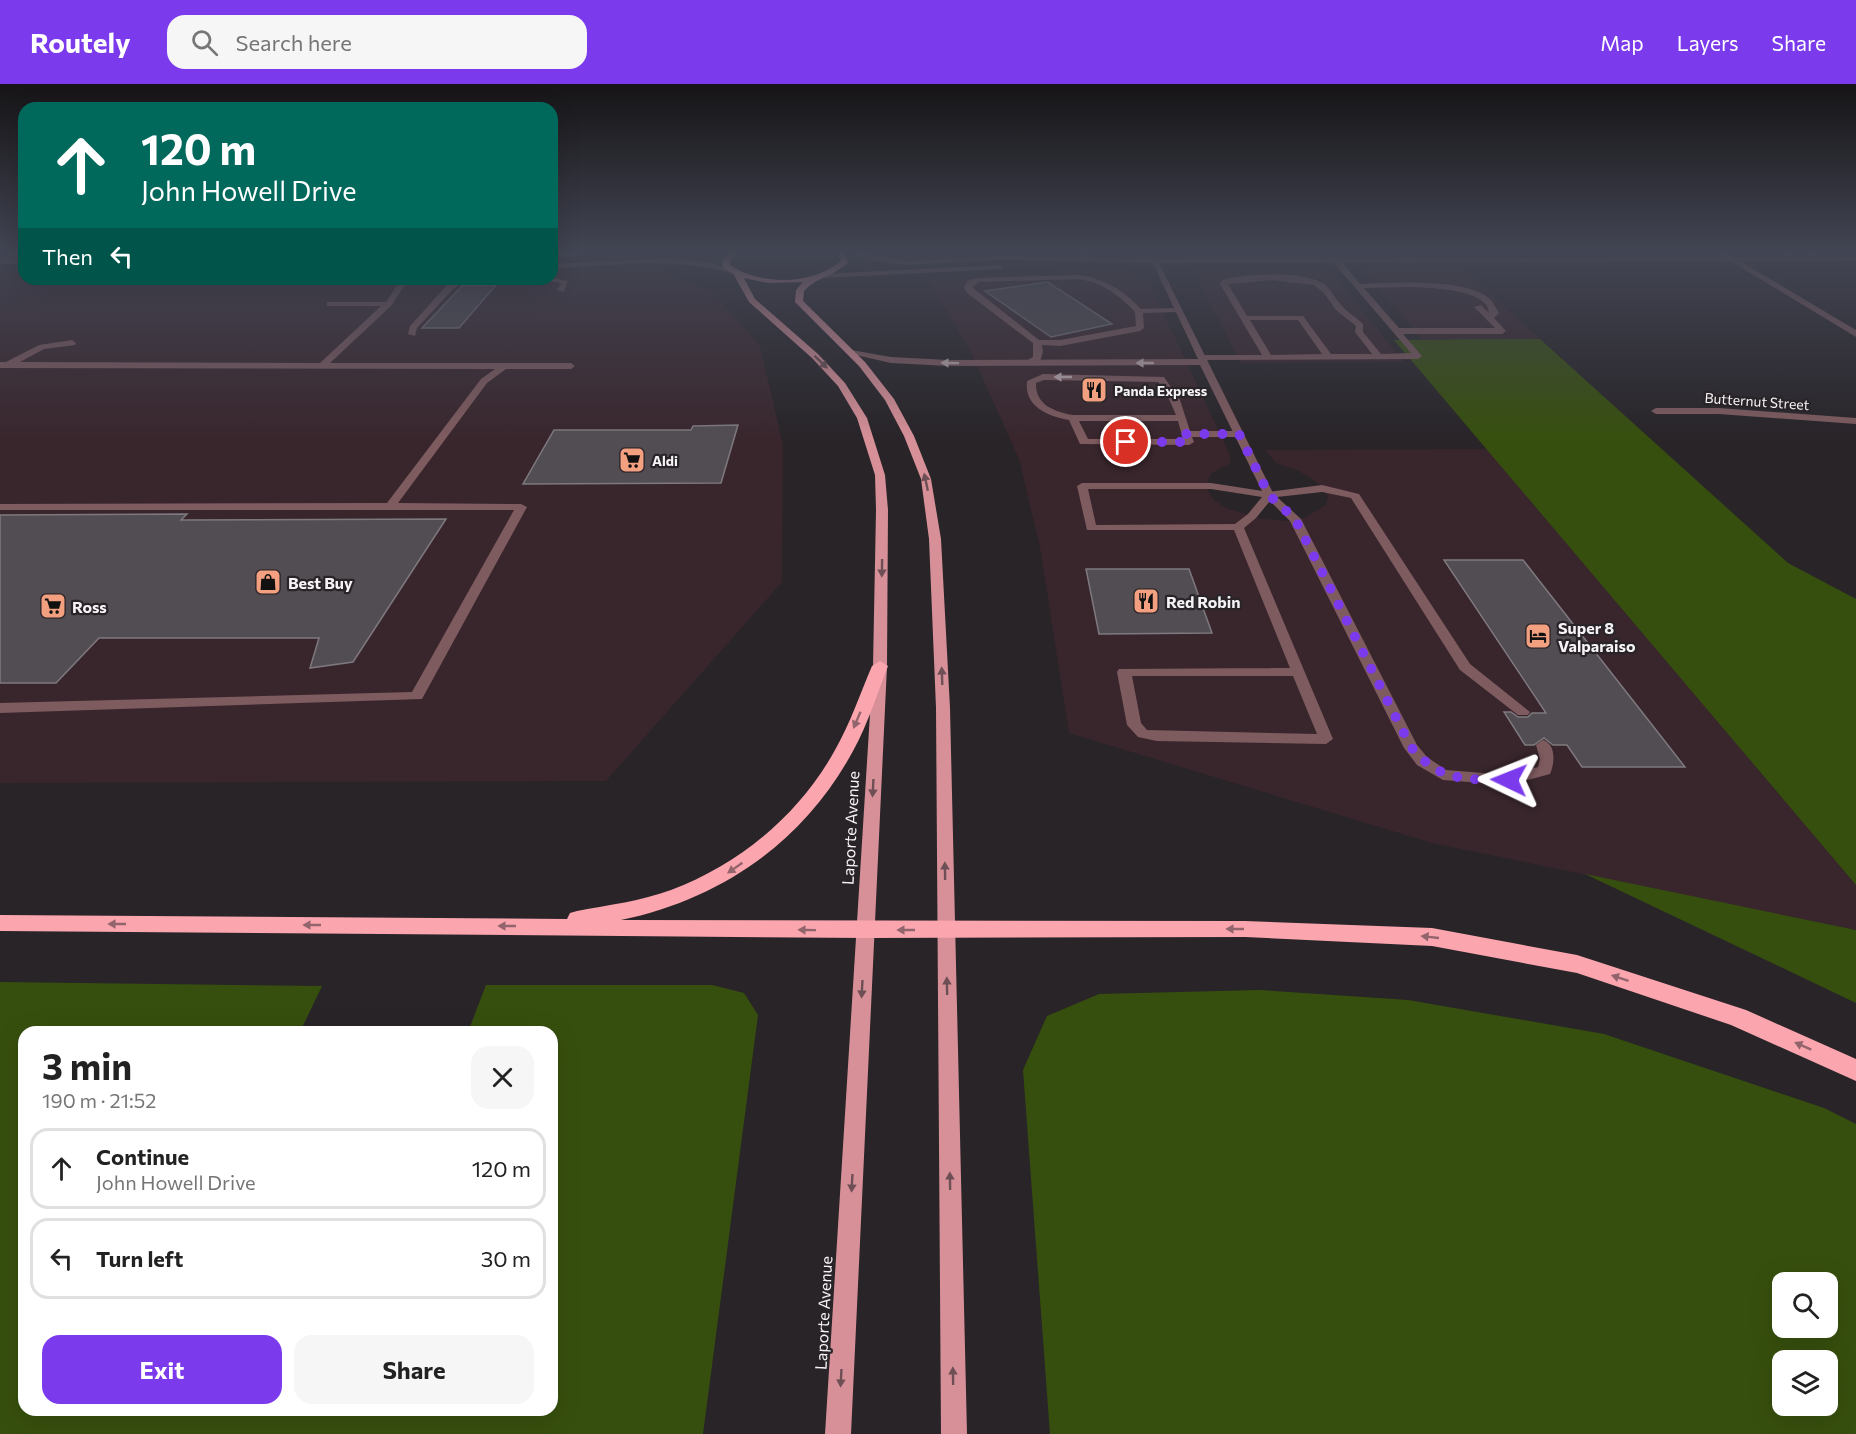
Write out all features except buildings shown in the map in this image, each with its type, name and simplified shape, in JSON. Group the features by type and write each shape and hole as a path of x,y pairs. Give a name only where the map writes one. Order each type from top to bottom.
{"highway":[{"path":"538,926 646,906 718,879 776,840 816,796 844,749 880,666"},
{"path":"0,923 866,930 1245,929 1432,937 1577,964 1738,1017 1856,1070"}],"main road":[{"name":"Laporte Avenue","path":"767,314 829,370 853,401 862,418 880,475 880,666 838,1434"},
{"path":"811,314 876,380 889,399 918,456 926,479 935,539 940,610 954,1434"}],"street":[{"path":"323,365 377,314"},
{"path":"412,334 413,328 426,314"},
{"path":"1000,314 1037,342 1060,343 1140,328 1139,314"},
{"path":"1180,314 1269,495 1295,519 1411,747 1422,761 1443,775 1509,780 1545,770 1547,759 1542,745"},
{"path":"1242,314 1268,357"},
{"path":"1340,314 1349,327 1359,332 1378,356"},
{"path":"851,353 918,363 1418,356 1383,314"},
{"path":"1397,331 1502,331 1484,314"},
{"path":"1488,318 1494,314"},
{"path":"1823,314 1856,334"},
{"path":"1244,318 1300,318 1328,356"},
{"path":"1026,363 1038,359 1037,342"},
{"path":"4,365 42,346 72,344"},
{"path":"4,365 571,366"},
{"path":"390,506 484,381 504,366"},
{"path":"1073,418 1084,442 1189,442 1181,418 1168,384 1161,379 1043,377 1032,381 1030,387 1040,407 1053,414 1073,418 1181,418"},
{"name":"Butternut Street","path":"1656,411 1719,411 1856,421"},
{"path":"1186,434 1239,434"},
{"path":"1269,495 1252,516 1239,527 1091,528 1082,486 1211,486 1269,495 1314,487 1335,488 1355,496 1465,668 1522,712"},
{"path":"0,507 521,507 417,696 0,708"},
{"path":"1239,527 1326,739 1157,736 1143,734 1134,724 1124,672 1298,672"}],"shaded area":[{"path":"0,314 731,314 760,346 783,445 782,582 606,781 0,783"},
{"path":"948,314 1164,314 1230,455 1230,463 1212,473 1206,484 1209,493 1215,501 1228,509 1263,519 1289,521 1304,518 1326,505 1328,497 1322,486 1299,471 1276,463 1265,450 1487,449 1856,885 1856,930 1432,843 1069,733 1040,547 1019,459 972,354"},
{"path":"1215,314 1365,314 1404,362 1241,363"},
{"path":"1401,314 1513,314 1540,339 1423,340"}],"green space":[{"path":"1540,339 1788,563 1856,599 1856,885 1394,340"},
{"path":"1585,874 1856,930 1856,1003"},
{"path":"0,982 322,986 303,1026 18,1026 18,1416 558,1416 558,1026 470,1026 486,985 712,985 744,993 758,1015 703,1434 0,1434"},
{"path":"1260,990 1408,1000 1604,1034 1824,1108 1856,1124 1856,1434 1050,1434 1023,1070 1047,1016 1099,994"}],"place":[{"name":"Panda Express","path":"1094,390"},
{"name":"Aldi","path":"632,460"},
{"name":"Best Buy","path":"268,582"},
{"name":"Red Robin","path":"1146,601"},
{"name":"Ross","path":"53,606"},
{"name":"Super 8 Valparaiso","path":"1538,636"}],"route":[{"path":"1126,442 1189,442 1186,434 1239,434 1269,495 1295,519 1411,747 1422,761 1443,775 1509,780"}]}
